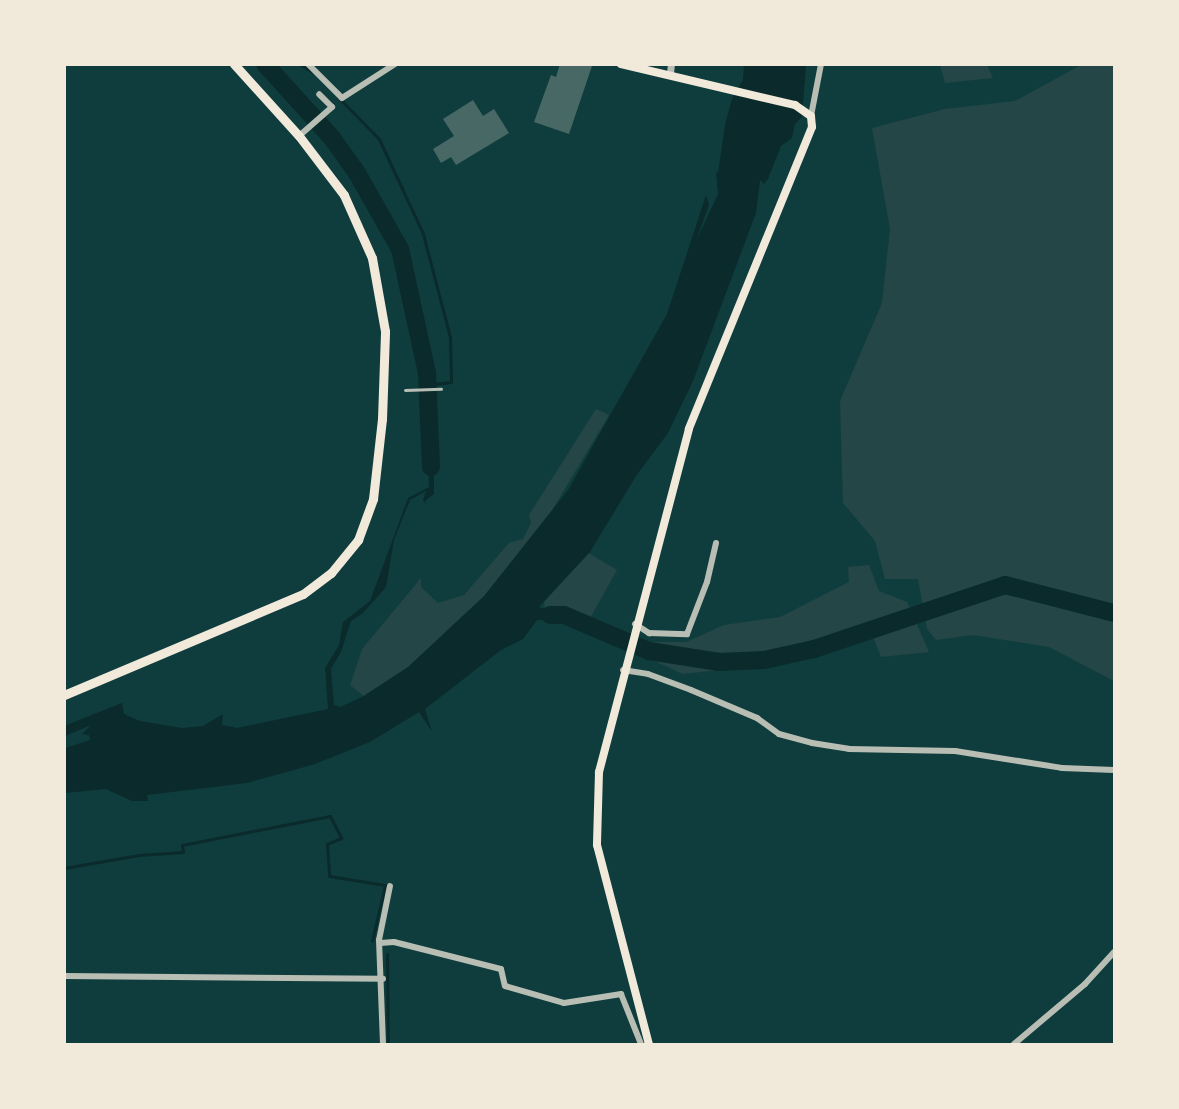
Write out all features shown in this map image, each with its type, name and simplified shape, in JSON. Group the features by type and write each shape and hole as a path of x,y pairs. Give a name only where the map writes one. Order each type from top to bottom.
{"main road":[{"path":"64,694 303,594 331,573 358,540 373,499 382,419 385,331 372,258 344,195 303,133 234,64"},
{"path":"621,64 670,69 808,113 809,138 689,429 634,626 599,772 597,845 649,1044"}],"street":[{"path":"308,64 342,98 395,64"},
{"path":"808,113 822,64"},
{"path":"303,133 332,107 319,94"},
{"path":"634,626 649,633 687,634 707,582 716,543"},
{"path":"623,670 648,674 691,690 757,718 779,734 812,743 849,749 956,751 1062,768 1114,770"},
{"path":"383,1044 383,979 380,943 390,886"},
{"path":"380,943 394,942 501,969 505,986 564,1003 621,994 641,1044"},
{"path":"1014,1044 1085,984 1114,952"},
{"path":"64,976 383,979"}],"lane":[{"path":"405,390 441,389"}],"shaded area":[{"path":"744,65 806,65 802,117 795,124 792,138 781,146 768,179 764,184 760,180 756,213 693,381 668,433 636,476 590,552 539,607 577,620 537,620 523,639 501,650 425,709 432,732 419,712 370,742 315,764 247,783 147,795 148,801 132,801 106,789 65,793 65,748 90,740 89,735 82,734 91,725 65,736 64,726 122,703 124,714 140,721 182,728 203,726 223,714 222,725 237,728 328,709 325,668 339,645 343,622 370,601 408,498 429,487 427,437 434,449 434,494 425,501 427,505 423,500 426,491 410,500 394,540 386,587 363,613 351,621 341,652 331,669 334,705 340,707 362,697 408,667 484,596 568,490 667,314 706,195 709,205 696,241 718,194 716,172 711,168 718,173 725,125 732,99 743,80"},
{"path":"940,65 987,65 993,78 945,83"},
{"path":"1081,65 1114,65 1114,681 1049,647 973,635 936,640 927,629 918,579 885,579 875,541 843,503 840,401 882,303 890,229 872,128 945,109 1015,101"},
{"path":"596,409 609,415 545,522 487,597 410,669 366,698 350,685 362,649 421,578 421,587 438,603 464,595 509,543 523,539 531,523 529,515"},
{"path":"585,551 617,570 589,620 571,622 545,608 543,595"},
{"path":"869,565 879,591 907,602 929,652 881,657 868,624 765,665 683,674 650,659 651,642 686,642 724,625 780,617 849,582 848,567"}],"building":[{"path":"560,64 592,66 569,134 534,122 551,75 556,77"},
{"path":"473,100 483,116 494,109 509,133 456,165 451,157 441,163 433,149 454,136 443,119"}],"waterway":[{"path":"265,64 332,138 357,173 400,249 427,373 431,467"},
{"path":"299,64 313,72"},
{"path":"339,98 379,139 423,234 450,337 451,382 428,385"},
{"path":"550,615 564,615 649,651 719,662 764,660 814,649 1005,585 1114,613"},
{"path":"64,868 139,855 183,852 182,845 330,816 341,838 327,844 329,876 385,885 372,941"},
{"path":"387,954 388,1044"}]}
